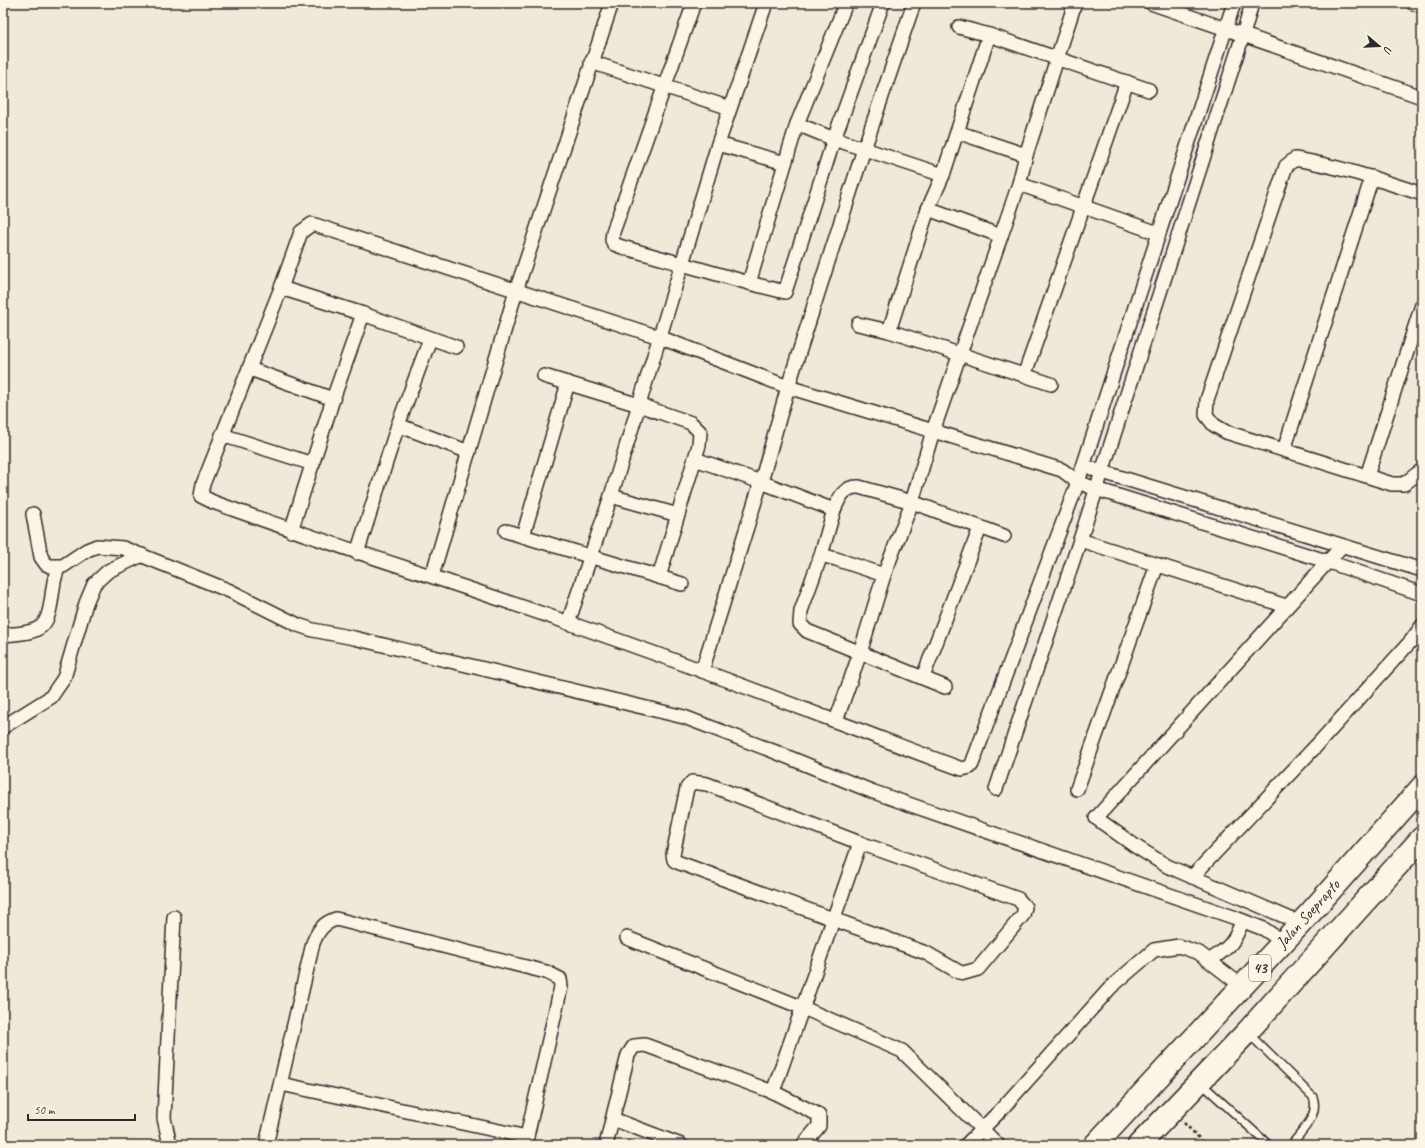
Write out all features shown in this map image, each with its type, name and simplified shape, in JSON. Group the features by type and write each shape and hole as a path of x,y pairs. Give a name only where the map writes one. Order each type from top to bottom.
{"highway":[{"name":"Jalan Soeprapto","path":"1095,1145 1243,987 1422,787"},
{"name":"Jalan Soeprapto","path":"1139,1145 1200,1082 1422,838"},
{"path":"1306,917 1336,933"}],"street":[{"path":"432,576 516,291 591,62 612,3"},
{"path":"694,3 616,224 612,240 614,244 622,247 790,293 834,139 883,3"},
{"path":"568,623 639,404 718,144 766,3"},
{"path":"749,282 797,124 846,3"},
{"path":"702,671 761,482 788,387 864,149 914,3"},
{"path":"836,721 860,653 884,575 912,502 933,431 1019,184 1026,155 1075,3"},
{"path":"1151,3 1422,97"},
{"path":"1234,3 1078,482 970,767 962,769 702,671 432,576 291,531 213,502 201,496 203,484 250,369 301,232 312,224 659,337 788,387 1062,470 1078,482 1096,489 1326,561 1422,594"},
{"path":"996,789 1080,540 1252,3"},
{"path":"1413,3 1422,6"},
{"path":"959,27 1057,58 1148,90"},
{"path":"889,331 928,209 943,175 989,36"},
{"path":"591,62 730,108"},
{"path":"1024,376 1127,82"},
{"path":"797,124 834,139 943,175"},
{"path":"957,132 1026,155"},
{"path":"718,144 785,163"},
{"path":"1422,194 1372,177 1295,159 1286,166 1207,400 1206,415 1214,425 1226,432 1392,484 1404,484 1422,470"},
{"path":"1284,450 1372,177"},
{"path":"1019,184 1083,208 1158,233"},
{"path":"928,209 1001,236"},
{"path":"281,288 363,314 456,347"},
{"path":"1367,476 1422,305"},
{"path":"291,531 333,400 363,314"},
{"path":"858,324 889,331 1051,384"},
{"path":"357,553 398,425 430,339"},
{"path":"250,369 333,400"},
{"path":"544,376 639,404 696,426 701,435 659,577"},
{"path":"523,536 568,383"},
{"path":"398,425 469,452"},
{"path":"222,435 313,464"},
{"path":"695,459 834,510"},
{"path":"1062,470 1083,466 1422,570"},
{"path":"945,687 807,630 800,624 801,611 821,555 834,510 840,496 853,486 868,488 912,502 1004,536"},
{"path":"610,496 678,515"},
{"path":"33,514 41,557 46,564 59,568"},
{"path":"922,677 980,528"},
{"path":"506,531 682,584"},
{"path":"1080,540 1286,606"},
{"path":"3,636 31,631 45,624 49,614 54,583 59,568 87,550 97,546 123,548 230,591 298,625 313,630 362,640 684,717 871,791 1264,929 1283,942"},
{"path":"1306,917 1192,877 1167,866 1141,850 1096,818 1326,561 1342,546"},
{"path":"3,727 51,697 64,678 86,603 94,584 108,571 142,555"},
{"path":"821,555 836,558 884,575"},
{"path":"1077,789 1157,565"},
{"path":"1192,877 1317,746 1411,641 1422,626"},
{"path":"695,781 860,843 1018,899 1024,907 1023,915 978,969 964,973 959,972 926,953 674,860 672,854 687,788 695,781"},
{"path":"773,1092 801,1007 834,920 860,843"},
{"path":"170,1145 164,1118 174,917"},
{"path":"266,1145 313,944 317,932 324,924 336,919 345,920 546,972 560,979 561,987 526,1141 281,1084"},
{"path":"1210,960 1225,951 1236,938 1242,921"},
{"path":"627,938 801,1007 902,1051 998,1145"},
{"path":"966,1145 999,1112 1111,987 1154,950 1179,946 1199,953 1243,987"},
{"path":"606,1145 628,1055 634,1046 645,1045 773,1092 819,1116 820,1121 816,1131 803,1145"},
{"path":"613,1119 681,1145"}],"lane":[{"path":"1246,1032 1313,1097 1315,1102 1314,1112 1291,1145"},
{"path":"1200,1082 1269,1145"}],"path":[{"path":"1171,1111 1206,1145"}]}
